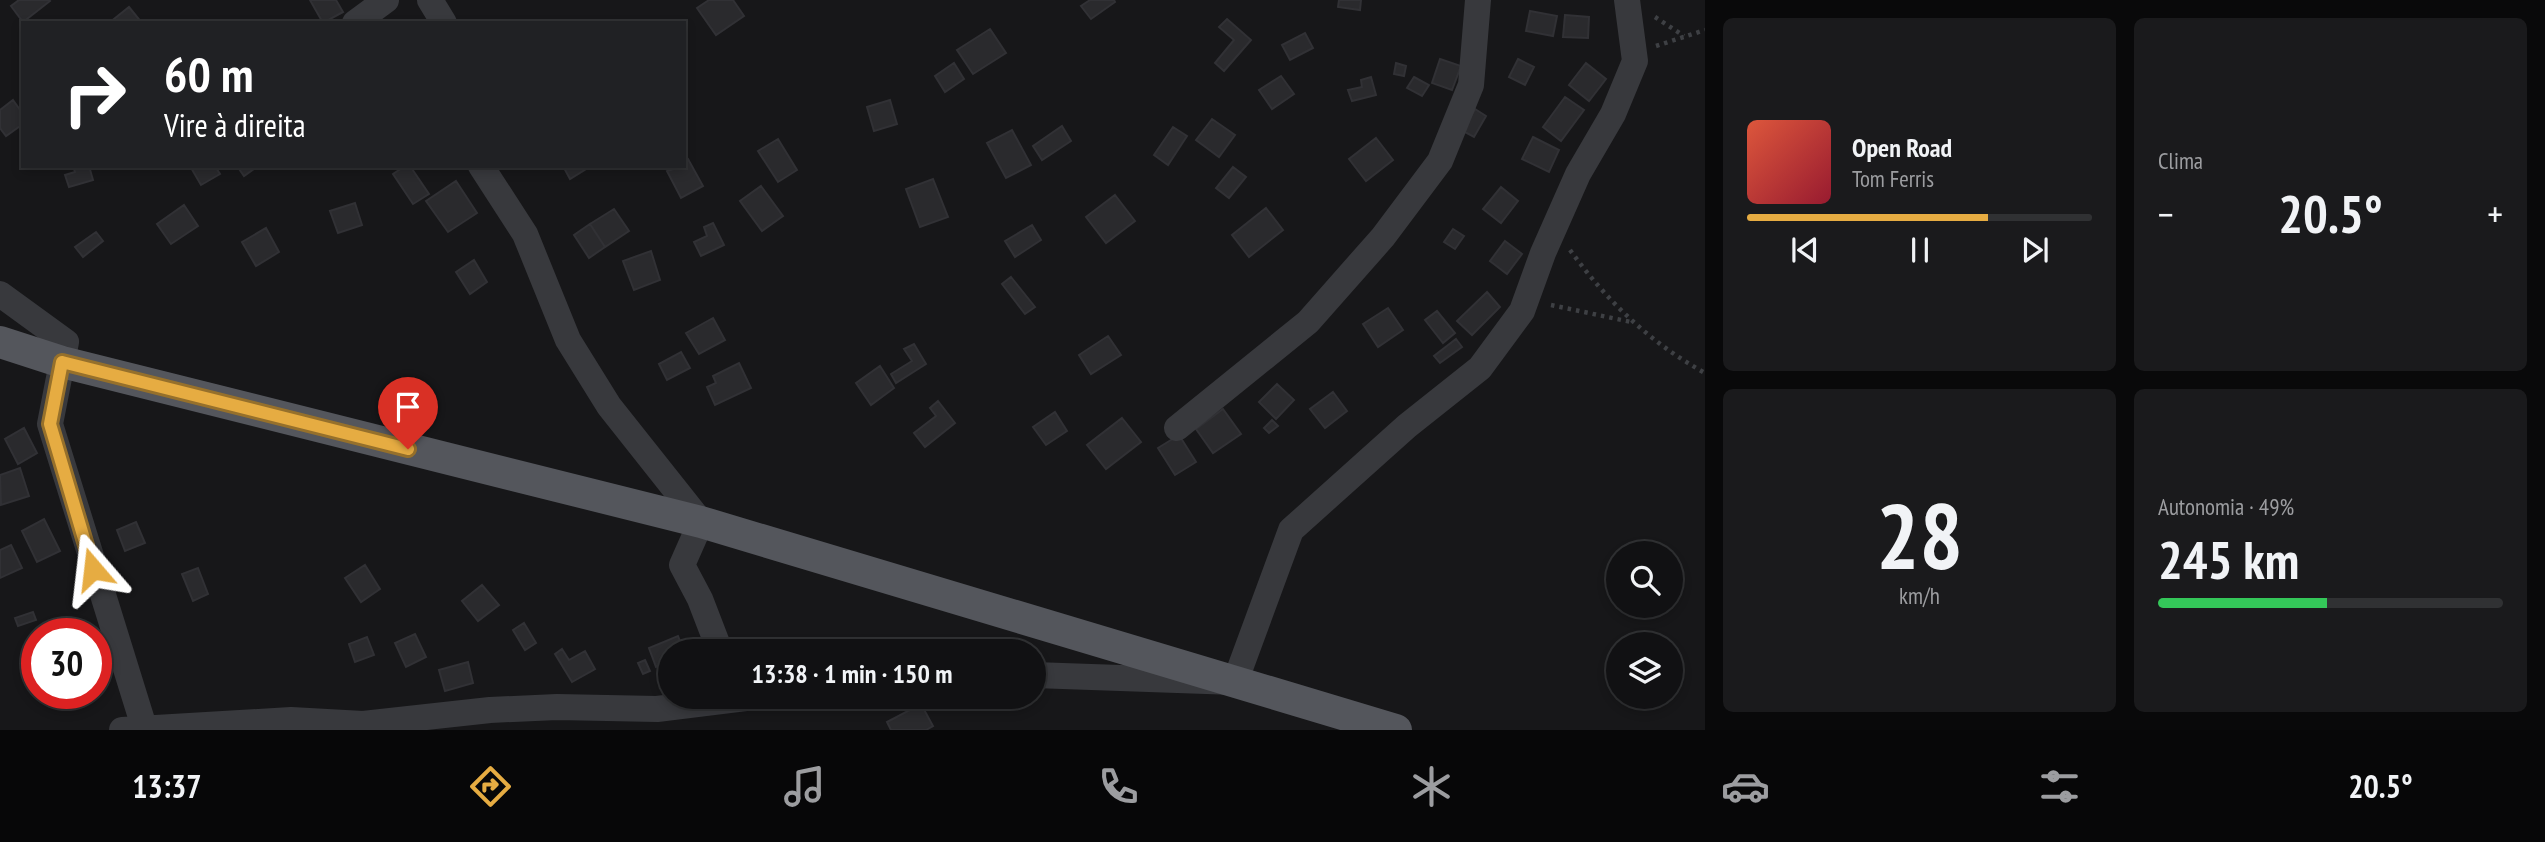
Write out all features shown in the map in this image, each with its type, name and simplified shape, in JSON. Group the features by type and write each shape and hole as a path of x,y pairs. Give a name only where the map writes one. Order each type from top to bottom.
{"main road":[{"path":"0,342 62,362 701,522 1395,730"}],"street":[{"path":"358,21 386,0"},
{"path":"430,0 443,21"},
{"path":"1177,428 1308,322 1382,237 1440,161 1471,85 1478,0"},
{"path":"1046,675 1235,682 1291,530 1407,426 1480,368 1522,311 1578,174 1613,114 1634,61 1627,0"},
{"path":"482,168 525,234 568,340 609,406 701,522 682,565 700,599 715,639"},
{"path":"0,294 66,342 50,424 145,730"},
{"path":"121,730 291,720 363,724 490,710 557,707 658,709"}],"path":[{"path":"1684,36 1705,30"},
{"path":"1555,226 1594,282 1632,322 1669,353 1705,373"},
{"path":"1525,303 1589,312 1632,322"}],"building":[{"path":"19,0 50,1 24,21 11,6"},
{"path":"310,0 336,0 343,12 322,21"},
{"path":"709,0 733,0 744,16 716,35 697,8"},
{"path":"1090,0 1115,2 1091,19 1081,6"},
{"path":"1339,0 1361,0 1360,10 1338,7"},
{"path":"129,7 140,21 112,21"},
{"path":"1530,11 1557,16 1553,36 1526,31"},
{"path":"1565,15 1589,17 1588,38 1563,37"},
{"path":"1227,19 1251,40 1224,71 1215,63 1234,40 1219,27"},
{"path":"990,29 1006,53 973,74 957,50"},
{"path":"1305,33 1313,48 1290,60 1282,45"},
{"path":"1440,59 1461,66 1452,90 1432,83"},
{"path":"1518,59 1534,67 1525,85 1509,77"},
{"path":"954,63 964,79 945,92 935,76"},
{"path":"1396,63 1406,66 1404,76 1394,74"},
{"path":"1586,63 1606,79 1589,101 1569,85"},
{"path":"1281,76 1294,94 1272,109 1259,90"},
{"path":"1371,77 1376,95 1352,101 1348,90 1362,87 1361,80"},
{"path":"1414,77 1429,85 1422,96 1407,88"},
{"path":"1565,97 1584,110 1561,141 1543,127"},
{"path":"13,100 21,111 21,125 6,136 0,128 0,110"},
{"path":"890,100 897,124 874,131 867,107"},
{"path":"1475,109 1486,116 1474,137 1463,131"},
{"path":"1212,119 1235,135 1219,157 1196,140"},
{"path":"1062,126 1071,141 1042,160 1033,146"},
{"path":"1173,127 1187,136 1168,165 1154,155"},
{"path":"1012,130 1031,165 1006,178 987,143"},
{"path":"1533,137 1559,150 1549,172 1522,159"},
{"path":"1376,138 1393,160 1366,181 1349,159"},
{"path":"778,139 797,170 778,182 758,151"},
{"path":"688,159 703,186 681,198 667,171 686,168"},
{"path":"1233,167 1246,177 1229,198 1216,188"},
{"path":"74,168 90,168 93,180 69,187 65,175 75,172"},
{"path":"191,168 216,168 220,174 201,185"},
{"path":"238,168 255,168 244,176"},
{"path":"402,168 411,168 429,194 413,204 393,174"},
{"path":"564,168 588,168 570,179"},
{"path":"933,179 948,217 920,227 906,189"},
{"path":"456,181 477,213 448,232 426,201"},
{"path":"761,186 783,216 762,231 740,201"},
{"path":"1501,187 1518,201 1501,223 1483,209"},
{"path":"1115,195 1135,221 1106,243 1086,217"},
{"path":"355,203 362,225 338,233 330,211"},
{"path":"184,205 198,226 171,244 157,224"},
{"path":"1266,208 1283,230 1249,257 1232,235"},
{"path":"614,209 629,231 605,247 590,224"},
{"path":"713,223 724,245 701,256 694,242 707,236 704,227"},
{"path":"590,224 605,247 589,258 574,235"},
{"path":"1032,225 1041,240 1015,257 1005,241"},
{"path":"266,228 279,252 256,266 242,242"},
{"path":"1453,229 1464,236 1455,249 1444,242"},
{"path":"96,232 103,241 83,257 75,247"},
{"path":"1505,241 1522,254 1507,274 1490,261"},
{"path":"651,251 660,280 634,290 623,261"},
{"path":"474,260 487,282 470,294 456,272"},
{"path":"1011,277 1035,307 1025,314 1002,284"},
{"path":"1487,292 1500,307 1472,335 1457,321"},
{"path":"1388,308 1403,330 1378,347 1363,324"},
{"path":"1437,311 1455,333 1443,343 1425,320"},
{"path":"713,318 725,340 699,354 686,333"},
{"path":"1108,336 1121,355 1091,374 1079,355"},
{"path":"1456,339 1462,347 1440,363 1434,356"},
{"path":"914,344 926,364 896,383 891,374 912,361 904,349"},
{"path":"681,352 690,368 667,380 659,364"},
{"path":"739,363 751,388 715,405 707,387 716,383 713,376"},
{"path":"880,366 894,388 871,405 856,383"},
{"path":"1277,384 1294,400 1276,419 1259,402"},
{"path":"1333,392 1347,411 1325,428 1310,409"},
{"path":"938,401 955,423 925,447 914,433 936,416 930,408"},
{"path":"1223,409 1241,434 1213,453 1196,429"},
{"path":"1055,412 1067,431 1046,445 1033,427"},
{"path":"1122,418 1141,442 1106,469 1087,445"},
{"path":"1272,420 1278,426 1269,433 1264,428"},
{"path":"24,428 37,453 18,464 5,439"},
{"path":"1179,435 1196,462 1175,475 1158,448"},
{"path":"20,468 29,496 1,505 0,475"},
{"path":"44,519 60,551 37,562 22,531"},
{"path":"136,522 145,543 125,551 117,530"},
{"path":"11,545 22,568 0,578 0,550"},
{"path":"365,565 380,589 361,602 345,578"},
{"path":"198,568 208,594 193,601 182,574"},
{"path":"482,585 499,605 478,621 462,601"},
{"path":"33,612 35,618 21,618 21,625 18,626 15,618"},
{"path":"524,623 536,643 525,650 513,630"},
{"path":"415,634 426,657 406,667 395,643"},
{"path":"367,637 374,655 355,662 349,644"},
{"path":"658,644 658,666 656,667 649,648"},
{"path":"562,649 569,660 585,651 595,669 572,682 555,654"},
{"path":"645,660 650,671 643,674 638,663"},
{"path":"468,662 473,683 445,691 439,670"},
{"path":"912,709 924,709 933,726 926,730 891,730 887,722"}],"route":[{"path":"93,569 50,424 62,362 408,449"}]}
